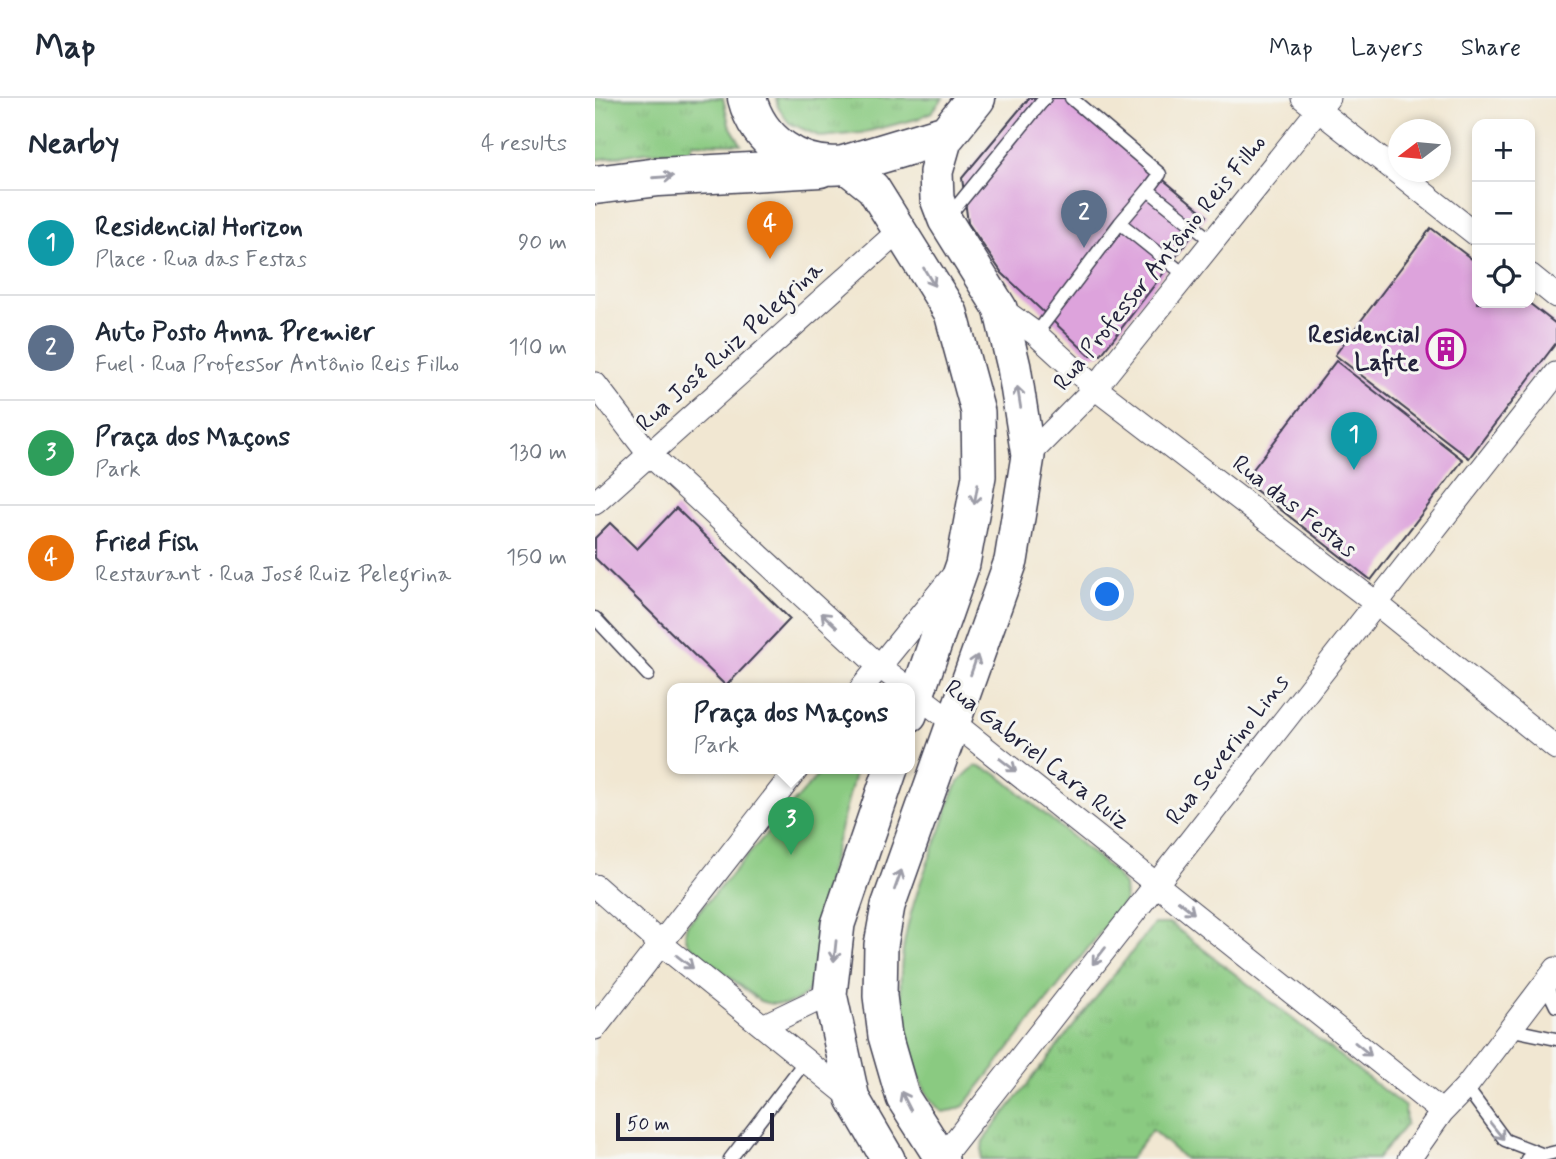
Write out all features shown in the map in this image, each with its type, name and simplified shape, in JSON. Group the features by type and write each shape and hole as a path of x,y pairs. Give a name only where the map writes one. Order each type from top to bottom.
{"highway":[{"path":"747,98 751,116 765,137 792,157 837,166"},
{"path":"595,185 659,177 837,166 947,134 976,98"}],"main road":[{"path":"941,1159 903,1098 885,1036 880,996 881,945 888,906 1011,561 1028,456 1014,367 1000,308 945,220 937,200 936,172 947,134"},
{"path":"837,166 873,188 951,313 978,412 979,476 963,564 915,701"},
{"path":"888,1159 853,1099 830,994 838,924 889,774"}],"street":[{"path":"1316,102 1472,230"},
{"name":"Rua Professor Antônio Reis Filho","path":"1028,456 1095,388 1212,241 1316,102"},
{"name":"Rua José Ruiz Pelegrina","path":"595,503 901,230"},
{"path":"1535,279 1556,296"},
{"name":"Rua das Festas","path":"1000,308 1036,334 1095,388 1377,604 1556,748"},
{"name":"Rua Severino Lins","path":"941,1159 1556,374"},
{"name":"Rua Gabriel Cara Ruiz","path":"595,384 649,454 895,683"},
{"path":"866,683 963,564"},
{"name":"Rua Gabriel Cara Ruiz","path":"915,704 954,723 1442,1112"},
{"path":"595,1028 793,774"},
{"path":"595,886 660,943 765,1025 853,1099"},
{"path":"1409,1159 1442,1112 1466,1087 1551,976"},
{"path":"765,1025 830,994"}],"lane":[{"path":"945,220 1045,98"},
{"path":"1036,334 1160,174 1072,98"},
{"path":"1148,190 1212,241"},
{"path":"1120,223 1185,275"},
{"path":"595,618 648,675"},
{"path":"1551,976 1556,1006"},
{"path":"1509,1030 1556,1039"},
{"path":"730,1159 806,1060"},
{"path":"1466,1087 1505,1140 1550,1154"},
{"path":"1527,1159 1550,1154"}],"green space":[{"path":"595,98 723,98 729,124 741,144 693,143 690,151 646,152 595,160"},
{"path":"776,98 943,98 932,112 917,119 861,133 821,137 789,123 778,107"},
{"path":"976,766 996,773 1114,872 1124,885 1125,901 964,1106 942,1112 918,1077 910,1052 903,1022 901,967 911,914 952,796 961,780"},
{"path":"819,774 855,774 823,903 818,930 816,971 807,993 789,1003 760,1001 690,946 685,936 687,925"},
{"path":"1154,924 1171,924 1405,1107 1406,1125 1377,1159 1185,1159 1152,1130 1130,1159 981,1159 983,1141"}],"building":[{"path":"1029,98 1065,98 1207,216 1101,355 1089,355 1002,273 968,223 962,178"},
{"name":"Residencial Lafite","path":"1431,228 1472,259 1472,308 1535,308 1556,324 1556,343 1469,458 1335,355"},
{"path":"1336,361 1463,460 1371,580 1244,481"},
{"path":"676,508 790,619 729,683 723,683 595,558 595,538 610,523 637,549"}],"place":[{"name":"Auto Posto Anna Premier","path":"1084,248"},
{"name":"Fried Fish","path":"770,259"},
{"name":"Residencial Lafite","path":"1446,349"},
{"name":"Residencial Horizon","path":"1354,470"},
{"name":"Praça dos Maçons","path":"791,855"}]}
